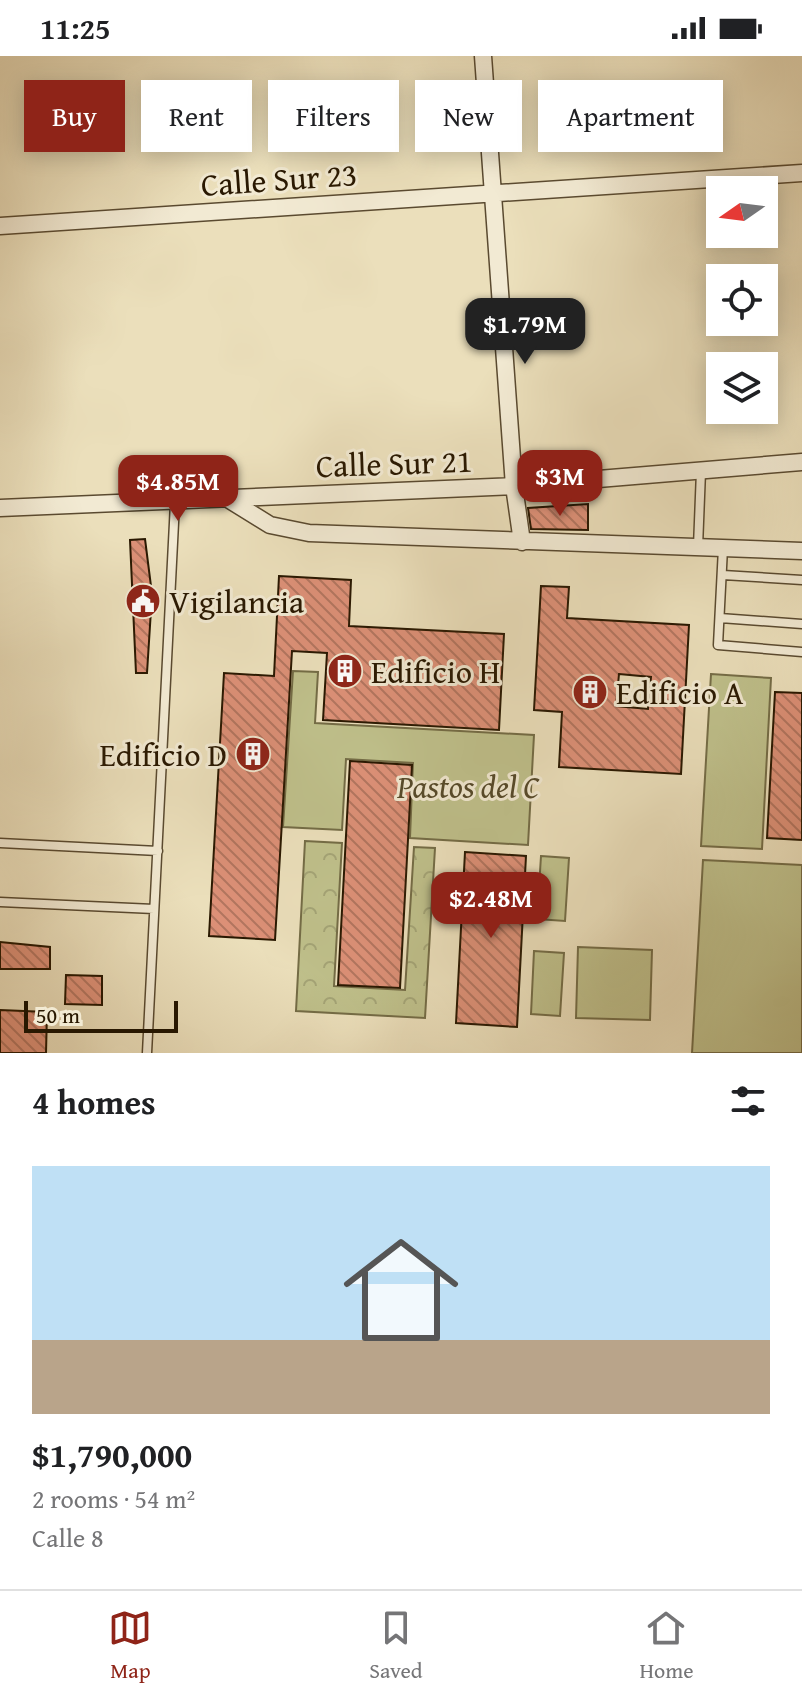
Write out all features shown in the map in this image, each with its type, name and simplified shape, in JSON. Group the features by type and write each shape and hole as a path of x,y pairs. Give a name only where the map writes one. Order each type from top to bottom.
{"street":[{"path":"483,56 514,486 522,542"},
{"name":"Calle Sur 23","path":"0,226 802,173"},
{"name":"Calle Sur 21","path":"0,508 175,503 514,486 802,462"},
{"path":"228,499 270,525 309,533 802,551"}],"lane":[{"path":"698,547 701,470"},
{"path":"147,1053 175,503"},
{"path":"723,548 718,645 802,652"},
{"path":"723,575 802,580"},
{"path":"720,618 802,624"},
{"path":"0,843 158,851"},
{"path":"0,902 154,909"}],"green space":[{"name":"Pastos del C","path":"293,671 318,672 315,723 534,735 528,845 410,838 413,763 346,759 342,830 283,827"},
{"path":"711,674 771,678 762,849 701,846"},
{"path":"305,841 342,843 334,986 405,990 414,847 435,848 425,1018 296,1011"},
{"path":"541,856 569,858 565,921 537,919"},
{"path":"703,860 802,865 802,1053 692,1053"},
{"path":"578,947 652,950 650,1020 576,1018"},
{"path":"534,951 564,953 560,1016 531,1014"}],"building":[{"path":"588,504 588,530 531,529 528,508"},
{"path":"145,539 152,594 147,673 136,673 130,540"},
{"path":"279,576 351,580 349,626 504,634 499,730 323,720 327,653 292,651 275,940 209,936 224,673 274,676"},
{"name":"Edificio A","path":"541,586 569,587 567,618 689,625 681,774 559,767 562,712 534,710","holes":["619,674 651,677 648,709 616,706"]},
{"path":"775,692 802,693 802,840 767,838"},
{"path":"350,761 412,765 400,988 338,985"},
{"path":"465,852 526,856 517,1027 456,1023"},
{"path":"0,942 50,947 50,969 0,969"},
{"path":"66,975 102,976 102,1005 65,1004"},
{"path":"0,1010 47,1012 46,1053 0,1053"}],"place":[{"name":"Vigilancia","path":"143,601"},
{"name":"Edificio H","path":"345,671"},
{"name":"Edificio A","path":"590,692"},
{"name":"Edificio D","path":"253,754"}]}
